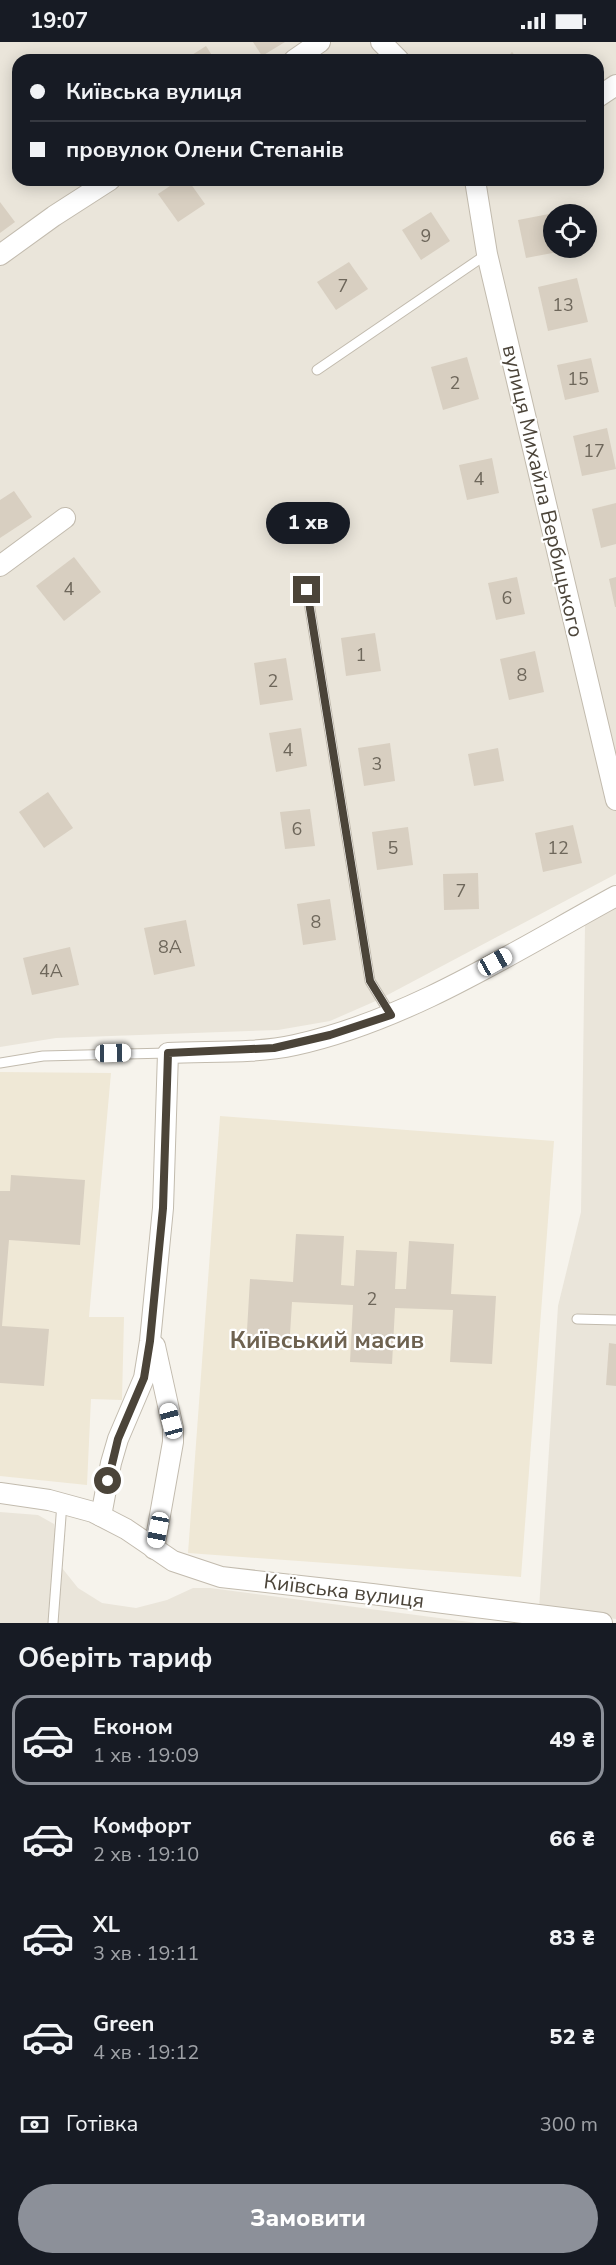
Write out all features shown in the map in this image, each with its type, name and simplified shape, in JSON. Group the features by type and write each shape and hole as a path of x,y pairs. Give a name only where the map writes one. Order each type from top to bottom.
{"street":[{"path":"303,54 320,42"},
{"path":"381,42 393,54"},
{"path":"0,255 101,186"},
{"name":"вулиця Михайла Вербицького","path":"476,186 487,254 616,800"},
{"path":"0,566 65,518"},
{"path":"101,1516 115,1450 144,1378 152,1325 163,1208 168,1053 274,1048 334,1034 391,1015 616,896"},
{"path":"152,1325 156,1359 173,1428 173,1442 154,1549"},
{"name":"Київська вулиця","path":"0,1493 62,1503 101,1516 126,1529 181,1565 221,1577 602,1623"}],"lane":[{"path":"317,370 487,254"},
{"path":"307,590 370,981 391,1015"},
{"path":"0,1063 43,1056 168,1053"},
{"path":"577,1319 616,1320"},
{"path":"53,1623 62,1503"}],"shaded area":[{"path":"0,42 616,42 616,874 378,1000 330,1021 278,1030 56,1038 0,1047"},
{"path":"616,907 616,1619 539,1609 558,1306 581,1212 585,925"},
{"path":"0,1072 111,1073 89,1317 124,1317 122,1400 91,1399 87,1485 0,1476"},
{"path":"220,1116 554,1141 521,1577 188,1553"},
{"path":"0,1512 38,1515 54,1524 62,1568 78,1588 102,1603 136,1608 167,1600 193,1588 210,1588 477,1623 0,1623"}],"building":[{"path":"253,42 285,42 265,54 261,54"},
{"path":"206,46 211,54 193,54"},
{"path":"170,186 192,186 205,204 178,222 158,194"},
{"path":"0,202 15,222 0,233"},
{"path":"431,212 450,241 421,260 402,230"},
{"path":"543,215 543,255 526,258 518,220"},
{"path":"349,262 368,289 336,310 317,282"},
{"path":"577,278 588,322 548,331 538,287"},
{"path":"467,357 479,399 443,410 431,367"},
{"path":"591,358 599,392 565,400 557,365"},
{"path":"607,428 616,469 582,476 573,436"},
{"path":"492,458 499,493 467,500 459,465"},
{"path":"14,491 32,517 0,538 0,500"},
{"path":"616,503 616,544 601,548 592,509"},
{"path":"74,557 101,592 64,621 36,586"},
{"path":"517,577 525,614 496,620 488,583"},
{"path":"616,577 616,607 615,607 609,579"},
{"path":"375,633 381,671 346,676 341,638"},
{"path":"535,651 544,692 509,700 500,659"},
{"path":"286,658 293,700 260,705 254,663"},
{"path":"301,728 307,766 276,772 269,733"},
{"path":"390,743 395,781 364,786 358,748"},
{"path":"498,748 504,781 474,786 468,754"},
{"path":"48,792 73,828 44,848 19,812"},
{"path":"310,809 315,846 285,849 280,812"},
{"path":"573,825 582,863 543,872 535,833"},
{"path":"408,827 413,865 377,870 372,832"},
{"path":"478,873 479,909 444,910 443,874"},
{"path":"330,899 336,940 303,945 297,904"},
{"path":"186,920 195,966 154,975 144,928"},
{"path":"70,947 79,985 32,995 23,958"},
{"path":"11,1175 85,1180 80,1245 9,1240 2,1326 49,1329 44,1386 0,1383 0,1191 10,1191"},
{"path":"296,1234 344,1236 341,1285 354,1286 356,1250 397,1252 395,1289 406,1289 409,1241 454,1244 451,1294 496,1296 492,1364 450,1362 453,1310 395,1308 392,1364 350,1362 353,1305 292,1302 289,1350 246,1348 250,1279 293,1282"},
{"path":"609,1343 616,1344 616,1386 606,1385"}],"district":[{"name":"Київський масив","path":"327,1340"}],"route":[{"path":"108,1481 118,1439 144,1378 150,1341 163,1208 168,1053 257,1050 295,1045 391,1015 370,981 307,590"}]}
